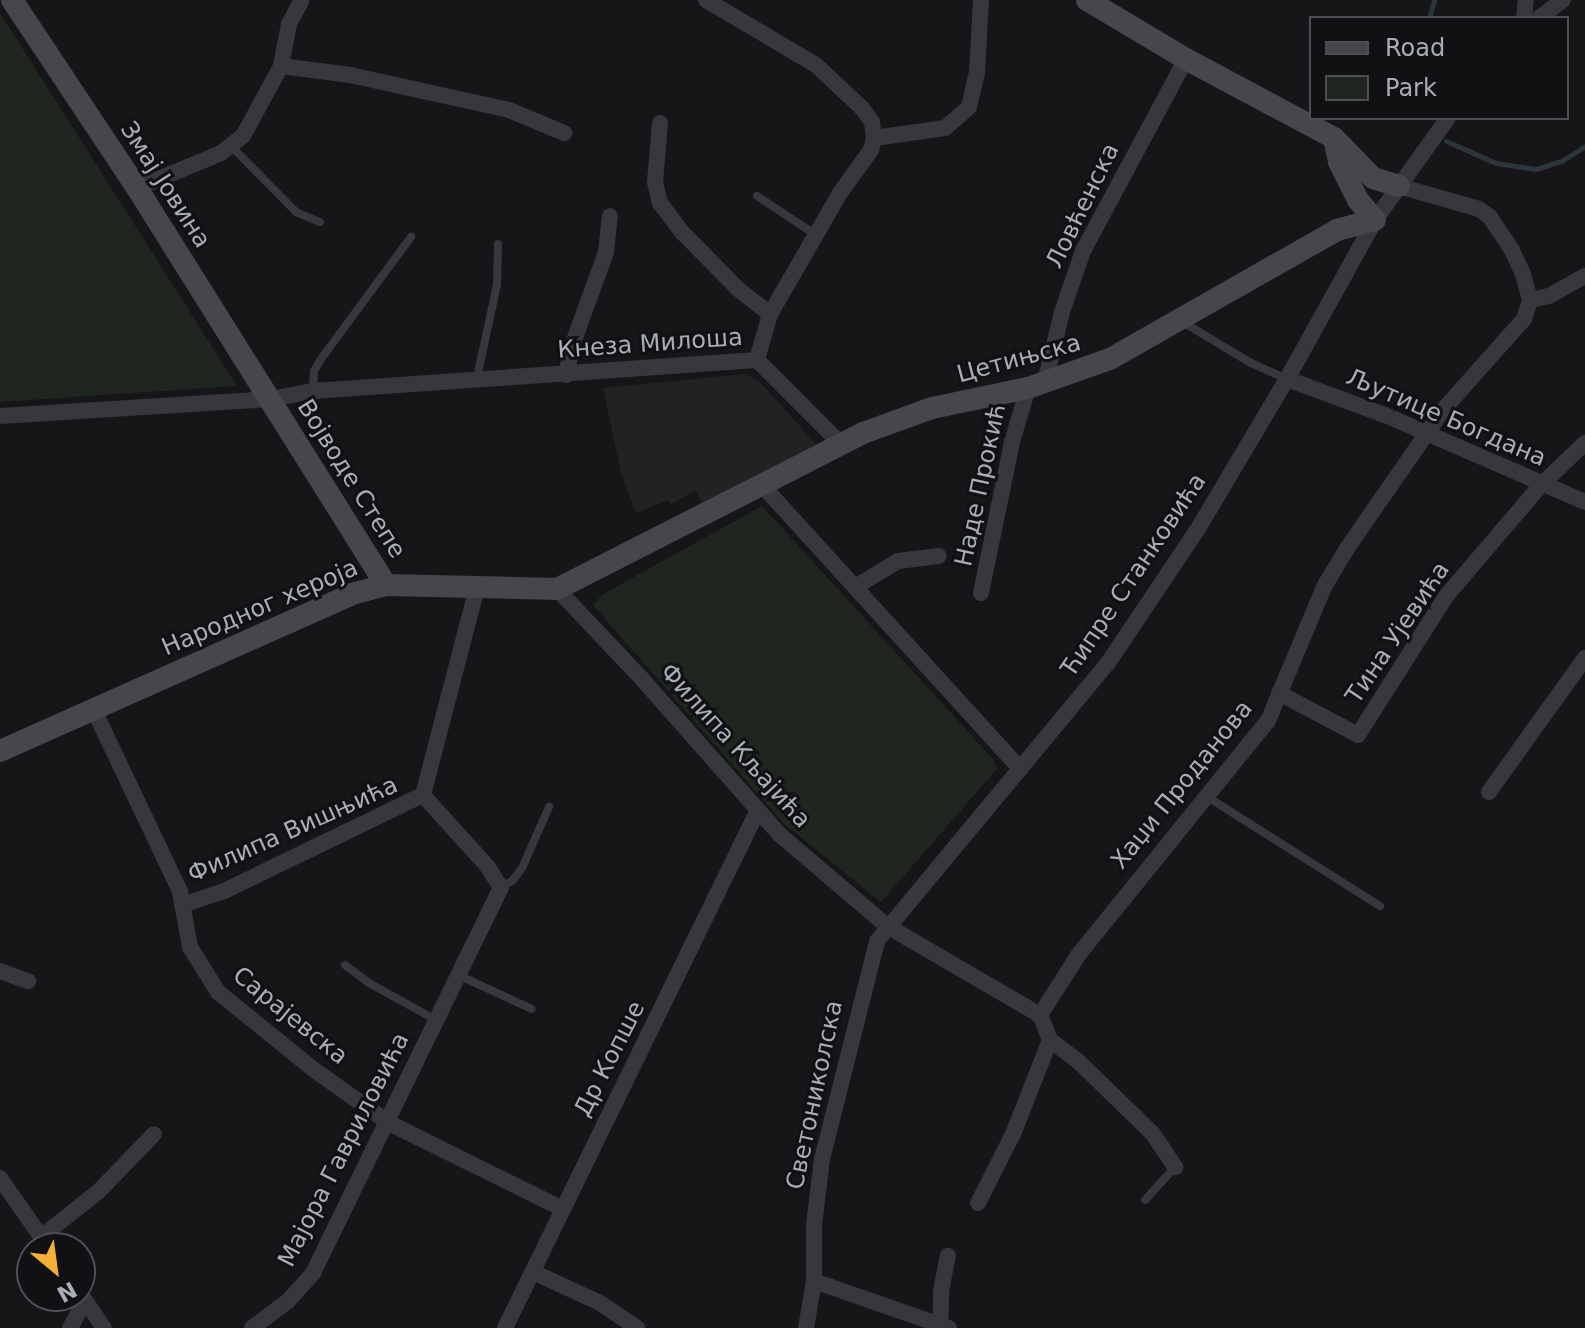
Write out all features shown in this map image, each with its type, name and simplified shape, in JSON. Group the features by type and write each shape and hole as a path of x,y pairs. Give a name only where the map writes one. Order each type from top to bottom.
{"street":[{"name":"Змај Јовина","path":"12,0 137,188 271,399"},
{"path":"137,188 232,147 254,119 281,66 289,24 302,0"},
{"path":"706,0 816,65 862,108 872,122 874,138 864,161 770,314 757,360"},
{"path":"874,138 945,128 969,107 977,73 981,0"},
{"path":"1087,0 1186,59 1334,138 1373,178 1479,209 1490,217 1512,250 1530,300 1549,296 1585,276"},
{"path":"1542,16 1563,0"},
{"name":"Ловћенска","path":"1036,385 1083,251 1186,59"},
{"path":"281,66 350,75 509,110 564,133"},
{"path":"1334,138 1339,162 1358,200 1375,220 1447,120"},
{"path":"660,123 655,182 660,203 683,233 738,289 770,314"},
{"path":"566,375 572,346 603,262 610,216"},
{"name":"Цетињска","path":"557,589 841,444 932,408 1036,385 1110,359 1337,230 1375,220"},
{"name":"Ћипре Станковића","path":"887,926 1108,663 1199,527 1287,379 1375,220"},
{"name":"Хаџи Проданова","path":"1040,1015 1079,954 1268,721 1325,585 1425,435 1524,319 1530,300"},
{"name":"Кнеза Милоша","path":"0,416 271,399 313,391 757,360 841,444"},
{"name":"Љутице Богдана","path":"1287,379 1385,415 1585,502"},
{"name":"Наде Прокић","path":"981,593 1012,442 1036,385"},
{"name":"Војводе Степе","path":"271,399 386,585"},
{"name":"Тина Ујевића","path":"1279,693 1358,735 1447,595 1541,485 1585,443"},
{"path":"762,485 1020,769"},
{"path":"855,587 898,561 939,556"},
{"name":"Народног хероја","path":"0,751 352,594 386,585 557,589"},
{"name":"Филипа Вишњића","path":"182,905 224,891 423,795 477,587"},
{"name":"Филипа Кљајића","path":"557,589 642,679 757,812 887,926 1040,1015"},
{"path":"1489,792 1585,658"},
{"name":"Сарајевска","path":"93,708 174,879 190,947 218,992 313,1069 389,1123 561,1208"},
{"name":"Филипа Вишњића","path":"423,795 488,867 501,888"},
{"name":"Др Копше","path":"505,1328 757,812"},
{"name":"Мајора Гавриловића","path":"252,1328 288,1301 313,1273 389,1123 501,888"},
{"name":"Светониколска","path":"806,1328 814,1281 814,1225 822,1159 869,961 887,926"},
{"path":"0,971 28,981"},
{"path":"1040,1015 1050,1040 1079,1062 1153,1134 1175,1167"},
{"path":"978,1203 1013,1134 1050,1040"},
{"path":"56,1232 154,1134"},
{"path":"0,1178 37,1232"},
{"path":"814,1281 943,1326 948,1256"},
{"path":"533,1272 600,1303 637,1328"}],"lane":[{"path":"232,147 296,212 320,222"},
{"path":"757,196 816,235"},
{"path":"313,391 314,371 321,359 411,237"},
{"path":"476,382 497,285 498,244"},
{"path":"1180,321 1251,363 1287,379"},
{"path":"1206,796 1380,906"},
{"name":"Мајора Гавриловића","path":"501,888 512,881 522,868 549,807"},
{"name":"Мајора Гавриловића","path":"345,965 369,983 436,1020"},
{"path":"458,974 532,1009"},
{"path":"1145,1200 1175,1167"}],"shaded area":[{"path":"745,374 759,381 816,444 702,504 696,490 671,504 668,500 636,513 621,473 603,388"}],"green space":[{"path":"0,13 237,386 0,402"},
{"path":"762,506 993,759 997,769 881,902 784,824 593,605 603,594"}],"waterway":[{"path":"1430,16 1434,0"},
{"path":"1446,141 1496,163 1536,169 1563,160 1585,146"}]}
